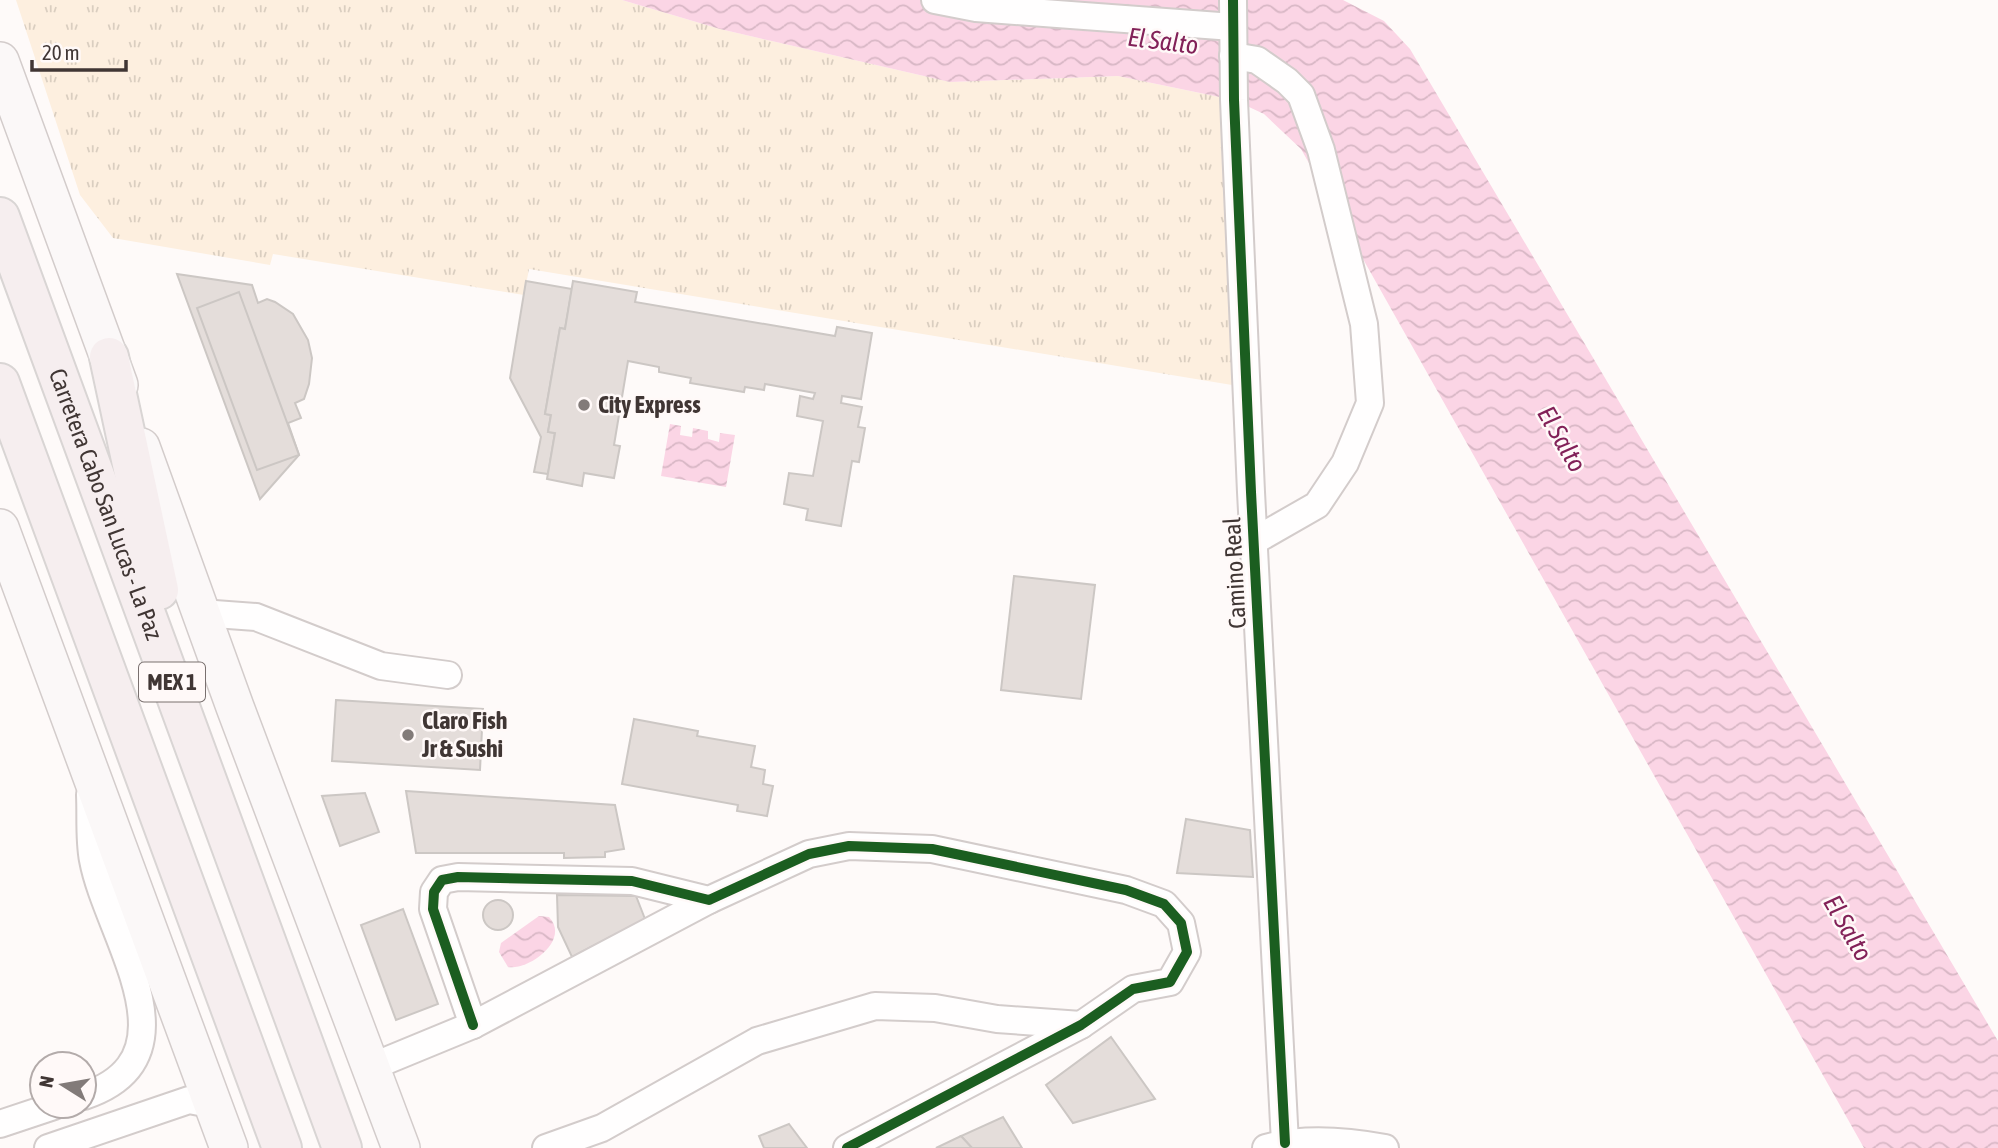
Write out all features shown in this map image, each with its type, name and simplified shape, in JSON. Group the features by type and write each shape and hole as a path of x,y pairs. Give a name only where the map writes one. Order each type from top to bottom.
{"highway":[{"name":"Carretera Cabo San Lucas - La Paz","path":"0,217 342,1148"},
{"path":"109,357 188,726"},
{"name":"MEX 1","path":"0,383 282,1148"}],"main road":[{"path":"0,61 201,613 401,1148"},
{"path":"0,528 223,1132"}],"street":[{"path":"935,0 976,8 1233,27"},
{"name":"Camino Real","path":"1233,0 1275,1146"},
{"path":"1233,56 1257,60 1287,81 1301,95 1321,150 1364,324 1370,403 1345,463 1317,505 1254,541"},
{"path":"201,613 256,617 381,666 448,675"},
{"path":"90,771 93,859 142,1003 144,1020 138,1049 128,1069 107,1087 98,1091"},
{"path":"371,1067 473,1025 709,900 809,854 849,846 932,849 1126,891 1164,904 1181,923 1187,952 1170,982 1133,989 1081,1025 847,1148"},
{"path":"473,1025 433,909 434,892 442,880 458,877 632,881 709,900"},
{"path":"546,1148 606,1138 757,1041 875,1006 935,1008 997,1019 1081,1025"},
{"path":"48,1148 189,1100 205,1103 223,1132"},
{"path":"0,1124 28,1115"},
{"path":"1275,1146 1333,1142 1385,1148"}],"green space":[{"path":"16,0 622,0 720,29 950,82 1118,76 1229,99 1238,386 529,269 524,295 273,254 270,265 113,238 80,195"}],"water":[{"name":"El Salto","path":"622,0 1343,0 1384,21 1410,49 1998,1041 1998,1148 1864,1148 1301,149 1264,114 1234,100 1118,76 950,82 720,29"},
{"path":"670,424 681,426 680,435 692,437 693,428 708,431 708,439 719,442 720,433 735,435 726,487 661,476"},
{"path":"539,916 549,917 554,926 555,935 551,944 536,959 516,967 508,967 499,952 501,943"}],"building":[{"path":"177,274 252,285 258,303 267,299 293,314 308,340 312,358 309,384 304,399 295,403 301,418 288,423 299,455 260,499"},
{"path":"526,281 572,289 565,329 560,328 545,414 551,415 548,432 555,433 548,474 534,472 541,437 510,378"},
{"name":"City Express","path":"573,281 637,292 635,302 835,336 837,327 872,333 861,399 842,396 841,403 862,407 858,427 865,428 859,462 852,461 841,526 806,520 808,509 784,504 789,473 813,476 823,421 797,416 800,396 813,399 815,393 765,384 764,390 745,387 744,392 690,383 691,378 659,372 659,367 628,361 614,445 620,446 614,478 584,473 582,486 547,479 555,433 548,432 551,415 545,414 560,328 565,329"},
{"path":"239,292 299,455 257,470 197,308"},
{"path":"1014,576 1095,585 1081,699 1001,690"},
{"name":"Claro Fish Jr & Sushi","path":"336,700 483,709 480,770 332,761"},
{"path":"634,719 698,731 697,736 755,746 751,767 765,770 763,784 773,786 767,816 737,811 738,805 622,784"},
{"path":"406,791 615,805 624,849 605,852 605,857 564,858 564,853 416,853"},
{"path":"365,793 379,832 340,846 322,796"},
{"path":"1186,819 1250,830 1253,877 1177,873"},
{"path":"557,895 636,896 645,919 572,957 558,927"},
{"path":"498,900 504,901 512,909 512,921 504,929 498,930 492,929 484,921 483,915 484,909 492,901"},
{"path":"403,909 438,1004 396,1020 361,925"},
{"path":"1111,1037 1155,1099 1073,1123 1046,1085"},
{"path":"1003,1117 1022,1148 972,1148 961,1136"},
{"path":"789,1124 807,1148 764,1148 759,1136"},
{"path":"961,1136 972,1148 936,1148"}],"cycle path":[{"path":"1233,0 1234,100 1251,492 1285,1143"},
{"path":"473,1025 433,909 434,892 442,880 458,877 632,881 709,900 809,854 849,846 932,849 1126,890 1164,904 1181,923 1187,952 1170,982 1133,989 1081,1025 847,1148"}],"place":[{"name":"City Express","path":"584,405"},
{"name":"Claro Fish Jr & Sushi","path":"408,735"}]}
